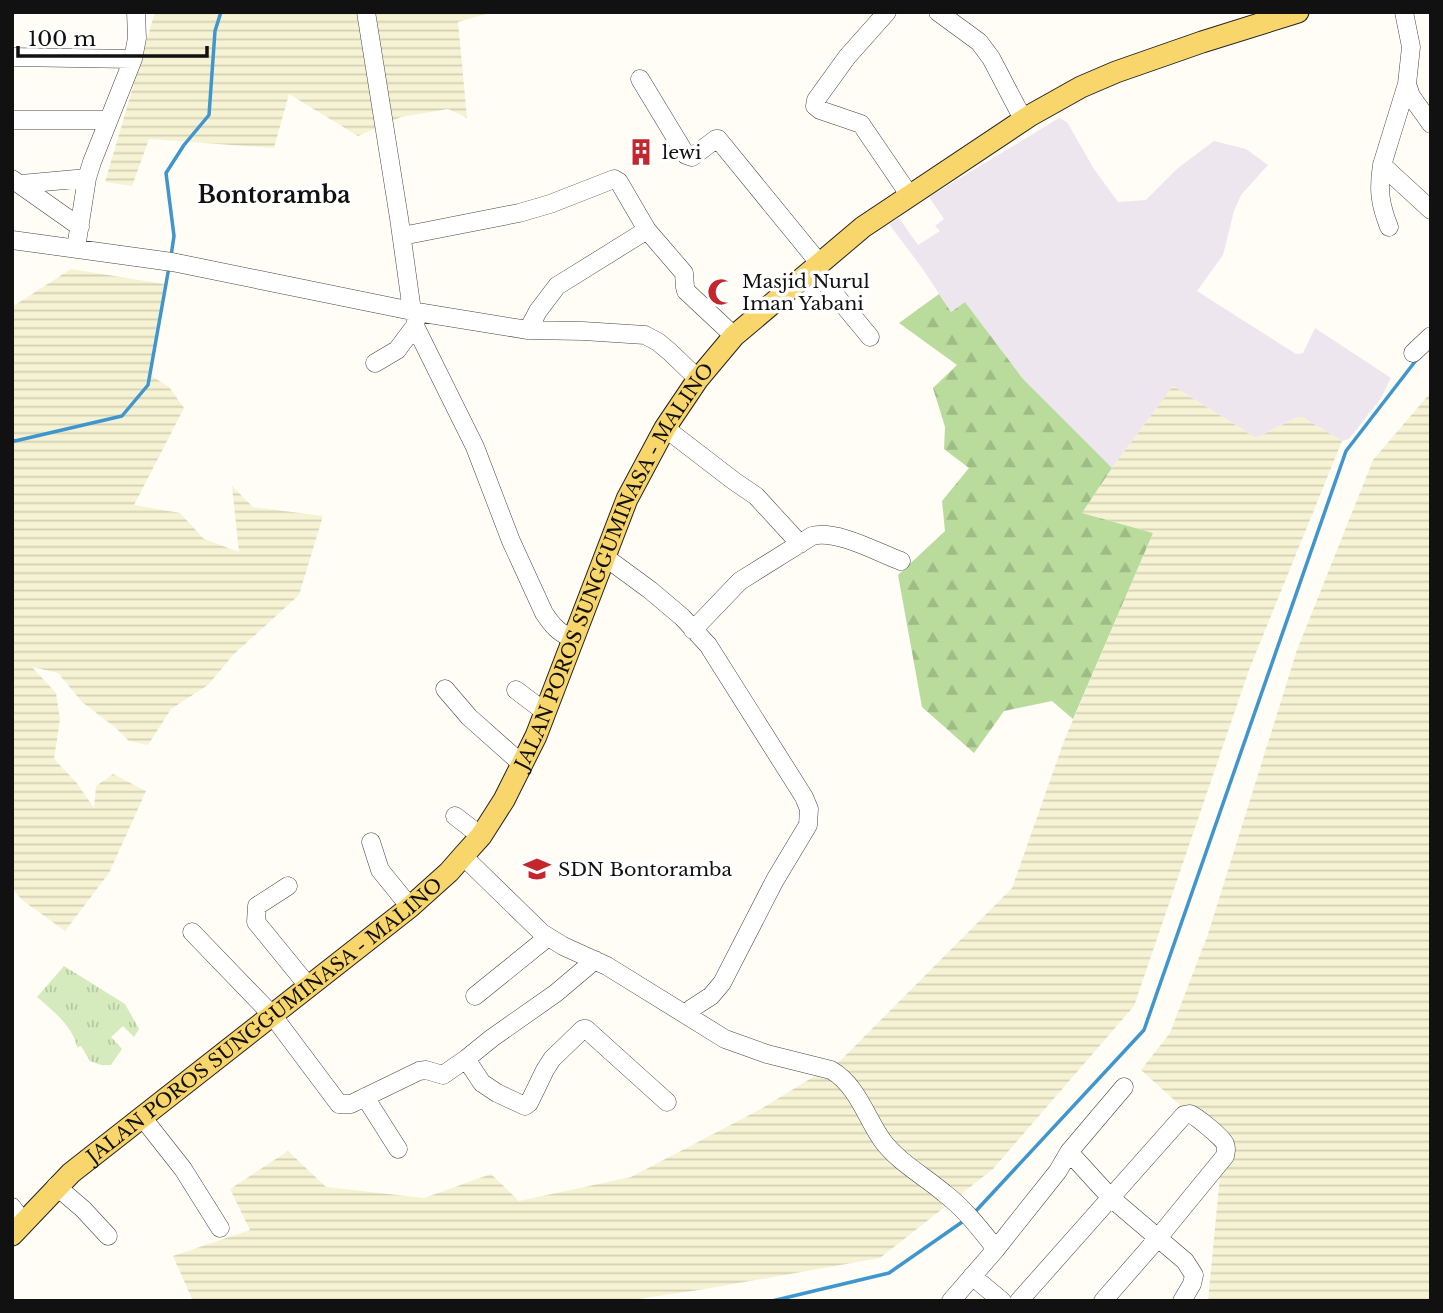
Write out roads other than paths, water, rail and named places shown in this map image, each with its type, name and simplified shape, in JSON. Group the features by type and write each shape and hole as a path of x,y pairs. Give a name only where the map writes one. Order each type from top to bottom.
{"main road":[{"name":"JALAN POROS SUNGGUMINASA - MALINO","path":"16,1221 71,1172 410,907 449,872 481,836 523,765 627,499 665,428 698,379 734,335 863,227 1024,121 1081,87 1258,18 1298,12"}],"street":[{"path":"76,248 87,178 133,58 137,38 136,12"},
{"path":"366,12 415,317 475,447 511,541 544,613 559,632 573,638"},
{"path":"887,12 847,57 816,100 815,106 861,124 910,196"},
{"path":"938,12 959,18 992,58 1024,121"},
{"path":"1389,227 1379,193 1382,166 1407,85 1411,47 1404,12"},
{"path":"12,57 133,58"},
{"path":"640,79 686,155 692,157 718,139 870,337"},
{"path":"1407,85 1411,96 1431,124"},
{"path":"12,120 107,120"},
{"path":"1382,166 1431,210"},
{"path":"16,181 87,178"},
{"path":"402,236 519,213 614,179 619,182 647,230 684,273 686,291 734,335"},
{"path":"16,181 80,227"},
{"path":"533,321 557,286 647,230"},
{"path":"12,240 172,262 415,317 533,321 583,331 645,335 658,342 698,379"},
{"path":"374,363 397,350 415,317"},
{"path":"1413,353 1431,336"},
{"path":"665,428 756,496 800,544"},
{"path":"693,630 740,581 812,536 825,534 849,541 901,562"},
{"path":"605,557 650,590 708,645 809,809 808,825 775,880 722,983 711,996 691,1009"},
{"path":"445,689 469,717 523,765"},
{"path":"516,690 545,712"},
{"path":"455,817 481,836"},
{"path":"370,842 380,870 410,907"},
{"path":"463,856 541,933 595,960 725,1039 838,1074 856,1095 893,1154 946,1194 973,1220 996,1249"},
{"path":"288,886 257,906 256,922 309,987"},
{"path":"192,932 273,1016 339,1104 351,1104 419,1071 426,1070 443,1075 556,993 595,960"},
{"path":"475,996 548,937"},
{"path":"466,1059 482,1083 525,1106 528,1105 552,1059 586,1029 667,1102"},
{"path":"951,1301 996,1249 1063,1164 1069,1152 1124,1087"},
{"path":"365,1097 398,1149"},
{"path":"1019,1301 1184,1115 1192,1115 1222,1139 1226,1145 1225,1156 1103,1301"},
{"path":"142,1117 183,1169 220,1228"},
{"path":"1069,1152 1111,1198 1185,1261 1194,1275 1182,1301"},
{"path":"56,1186 83,1209 108,1236"},
{"path":"972,1276 1002,1301"}],"waterway":[{"path":"171,256 174,236 166,173 184,145 209,115 215,31 221,12"},
{"path":"12,440 122,416 148,385 169,267"},
{"path":"974,1213 1144,1030 1346,451 1417,359"},
{"path":"772,1301 889,1273 965,1220"}],"place":[{"name":"lewi","path":"641,152"},
{"name":"Masjid Nurul Iman Yabani","path":"721,292"},
{"name":"SDN Bontoramba","path":"537,869"}],"district":[{"name":"Bontoramba","path":"274,195"}]}
